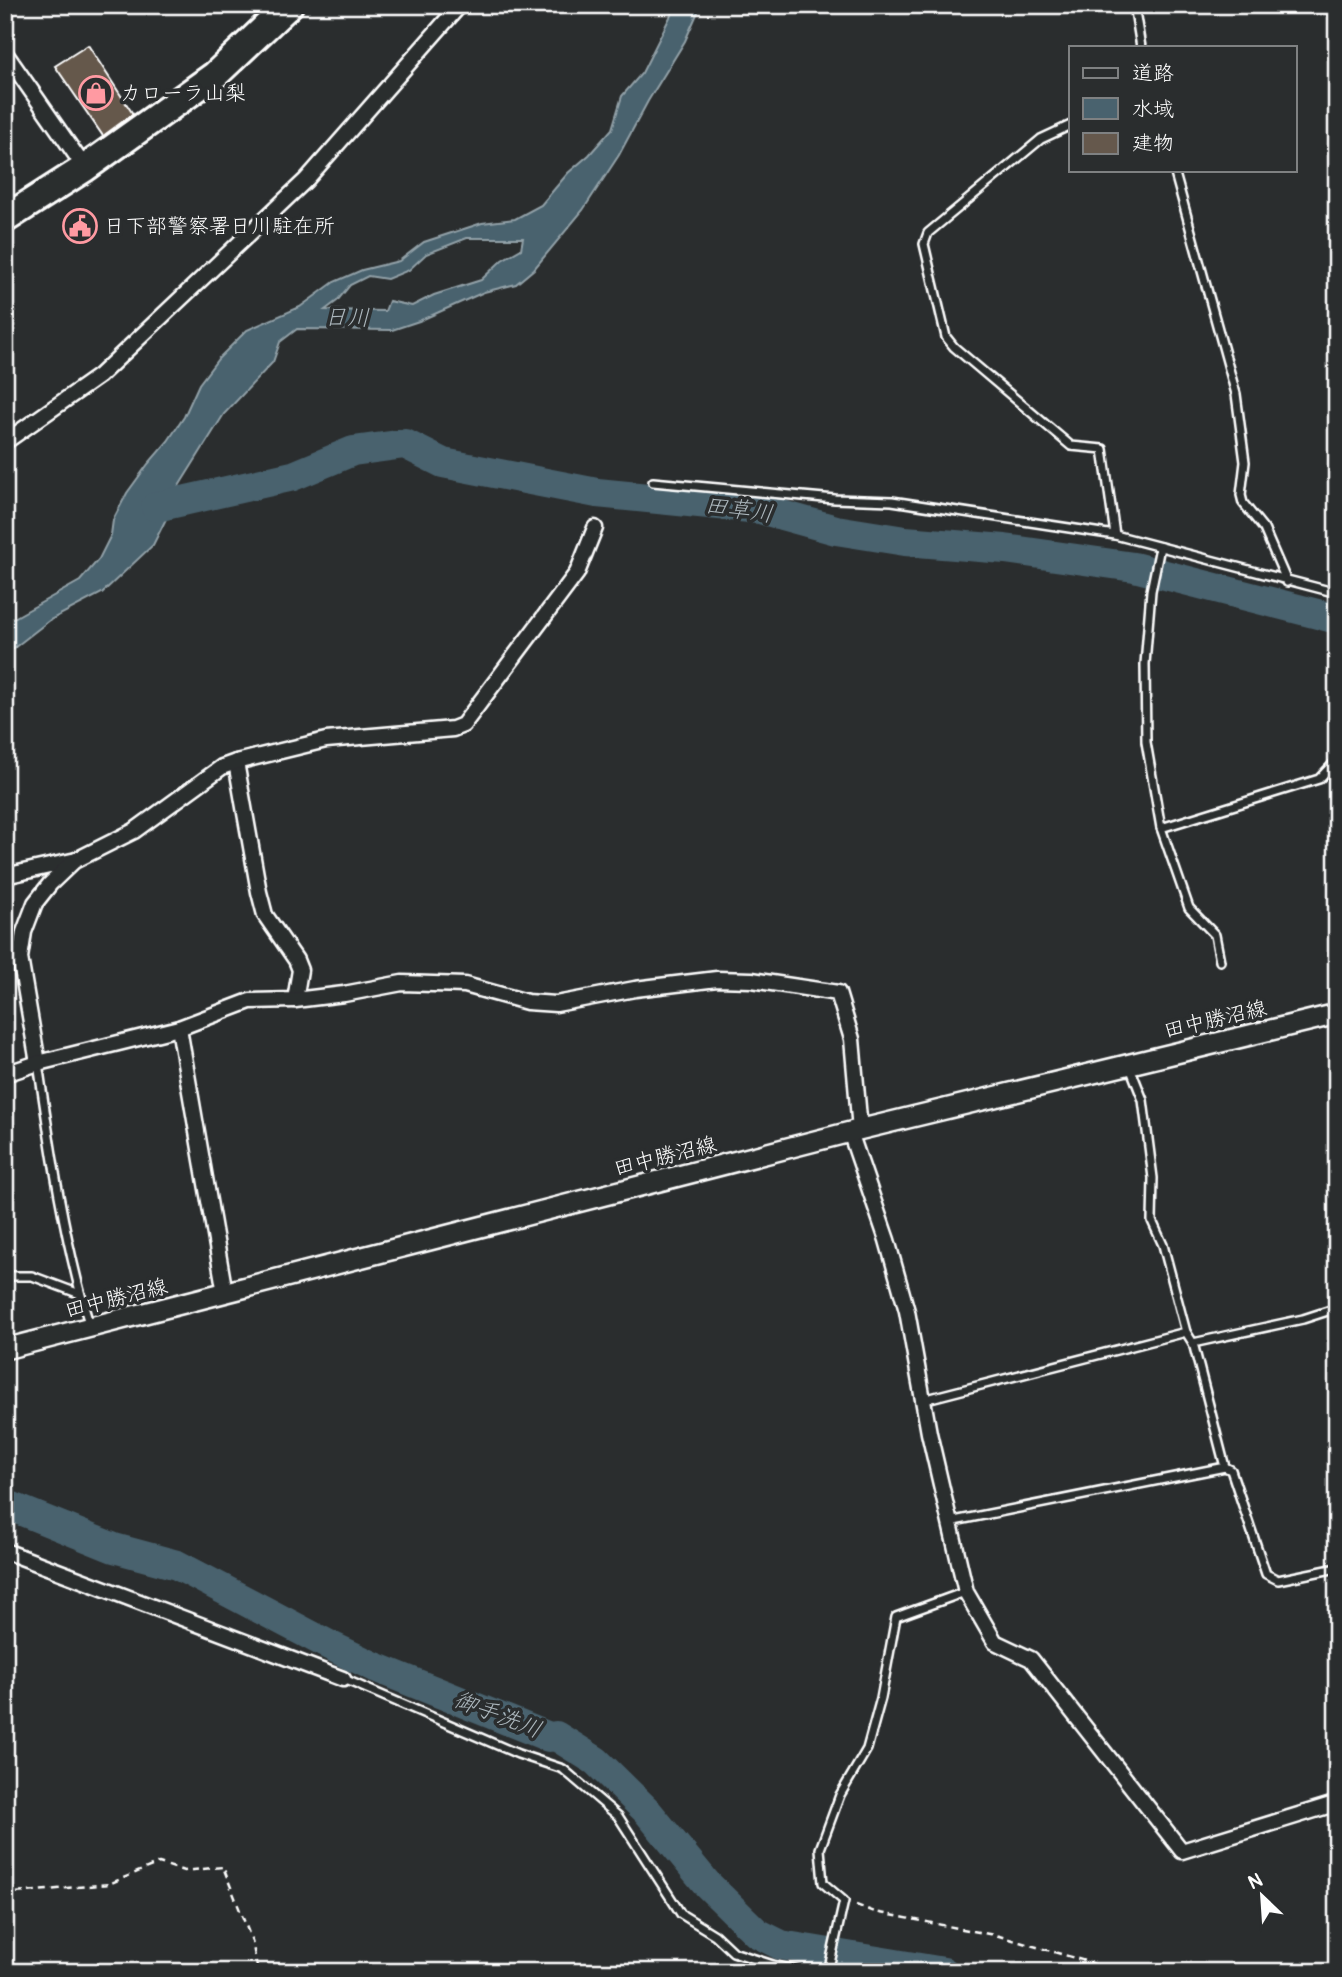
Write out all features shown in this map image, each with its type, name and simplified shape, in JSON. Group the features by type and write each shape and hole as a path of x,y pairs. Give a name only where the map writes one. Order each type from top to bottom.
{"highway":[{"path":"5,219 85,168 215,75 286,7"}],"main road":[{"name":"田中勝沼線","path":"5,1349 855,1131 1337,1014"}],"street":[{"path":"5,442 99,376 296,189 460,5"},
{"path":"5,53 85,168"},
{"path":"5,876 74,861 134,831 222,767 236,762 326,740 453,729 463,725 577,573 595,528"},
{"path":"236,762 265,915 300,970 295,1000"},
{"path":"38,1063 20,958 24,932 35,903 74,861"},
{"path":"5,1073 179,1028 250,1001 295,1000 402,983 465,985 527,1002 556,1004 635,989 717,979 752,980 838,993 852,1039 855,1131 907,1311 949,1522 966,1591 995,1642 1031,1659 1182,1851 1331,1805 1337,1812"},
{"path":"179,1028 225,1293"},
{"path":"5,1551 343,1679"}],"lane":[{"path":"1134,5 1141,46"},
{"path":"1069,126 1041,139 928,233 924,244 946,337 954,347 1072,446 1103,449 1115,535"},
{"path":"1175,172 1236,394 1245,462 1241,495 1243,503 1264,530 1287,582"},
{"path":"653,482 835,499 892,501 1115,535 1159,550 1337,593"},
{"path":"1159,550 1151,591 1145,664 1146,742 1161,828 1189,908 1215,935 1220,961"},
{"path":"1161,828 1319,779 1337,760"},
{"path":"38,1063 54,1173 90,1328"},
{"path":"1128,1063 1143,1100 1153,1178 1152,1221 1163,1245 1186,1332 1193,1343 1225,1467"},
{"path":"5,1276 32,1276 80,1294"},
{"path":"1193,1343 1303,1319 1337,1308"},
{"path":"923,1399 1186,1332"},
{"path":"949,1522 1225,1467 1231,1470 1266,1574 1278,1580 1337,1568"},
{"path":"828,1971 844,1901 823,1883 821,1849 840,1796 867,1749 881,1698 896,1617 966,1591"},
{"path":"343,1679 518,1754 563,1769 618,1816 681,1914 715,1936 733,1952 804,1972"}],"path":[{"path":"5,1894 109,1884 159,1863 184,1871 223,1867 252,1941 258,1972"},
{"path":"844,1901 875,1912 999,1936 1092,1963 1110,1972"}],"water":[{"name":"日川","path":"676,5 701,5 685,41 619,155 583,210 534,269 516,284 484,292 392,330 297,329 280,342 273,362 224,414 174,494 195,498 169,513 153,545 102,593 50,620 5,655 5,623 80,581 99,559 111,535 113,520 127,493 184,417 199,384 218,359 247,330 300,307 334,282 362,270 399,261 424,242 482,223 515,219 541,205 568,173 589,155 612,129 622,96 642,73","holes":["467,238 523,238 521,249 502,260 481,280 434,295 412,306 389,301 385,311 325,310 337,301 350,285 368,276 387,279 409,270 426,254"]}],"building":[{"path":"88,45 133,114 103,136 55,66"}],"waterway":[{"name":"田草川","path":"156,507 293,476 353,451 405,444 443,463 597,493 760,509 836,530 905,541 1005,549 1134,567 1337,619"},
{"name":"御手洗川","path":"5,1504 114,1548 177,1565 375,1667 549,1737 556,1736 596,1761 647,1811 707,1884 757,1933 781,1945 944,1972"}],"place":[{"name":"カローラ山梨","path":"96,93"},
{"name":"日下部警察署日川駐在所","path":"80,226"}]}
